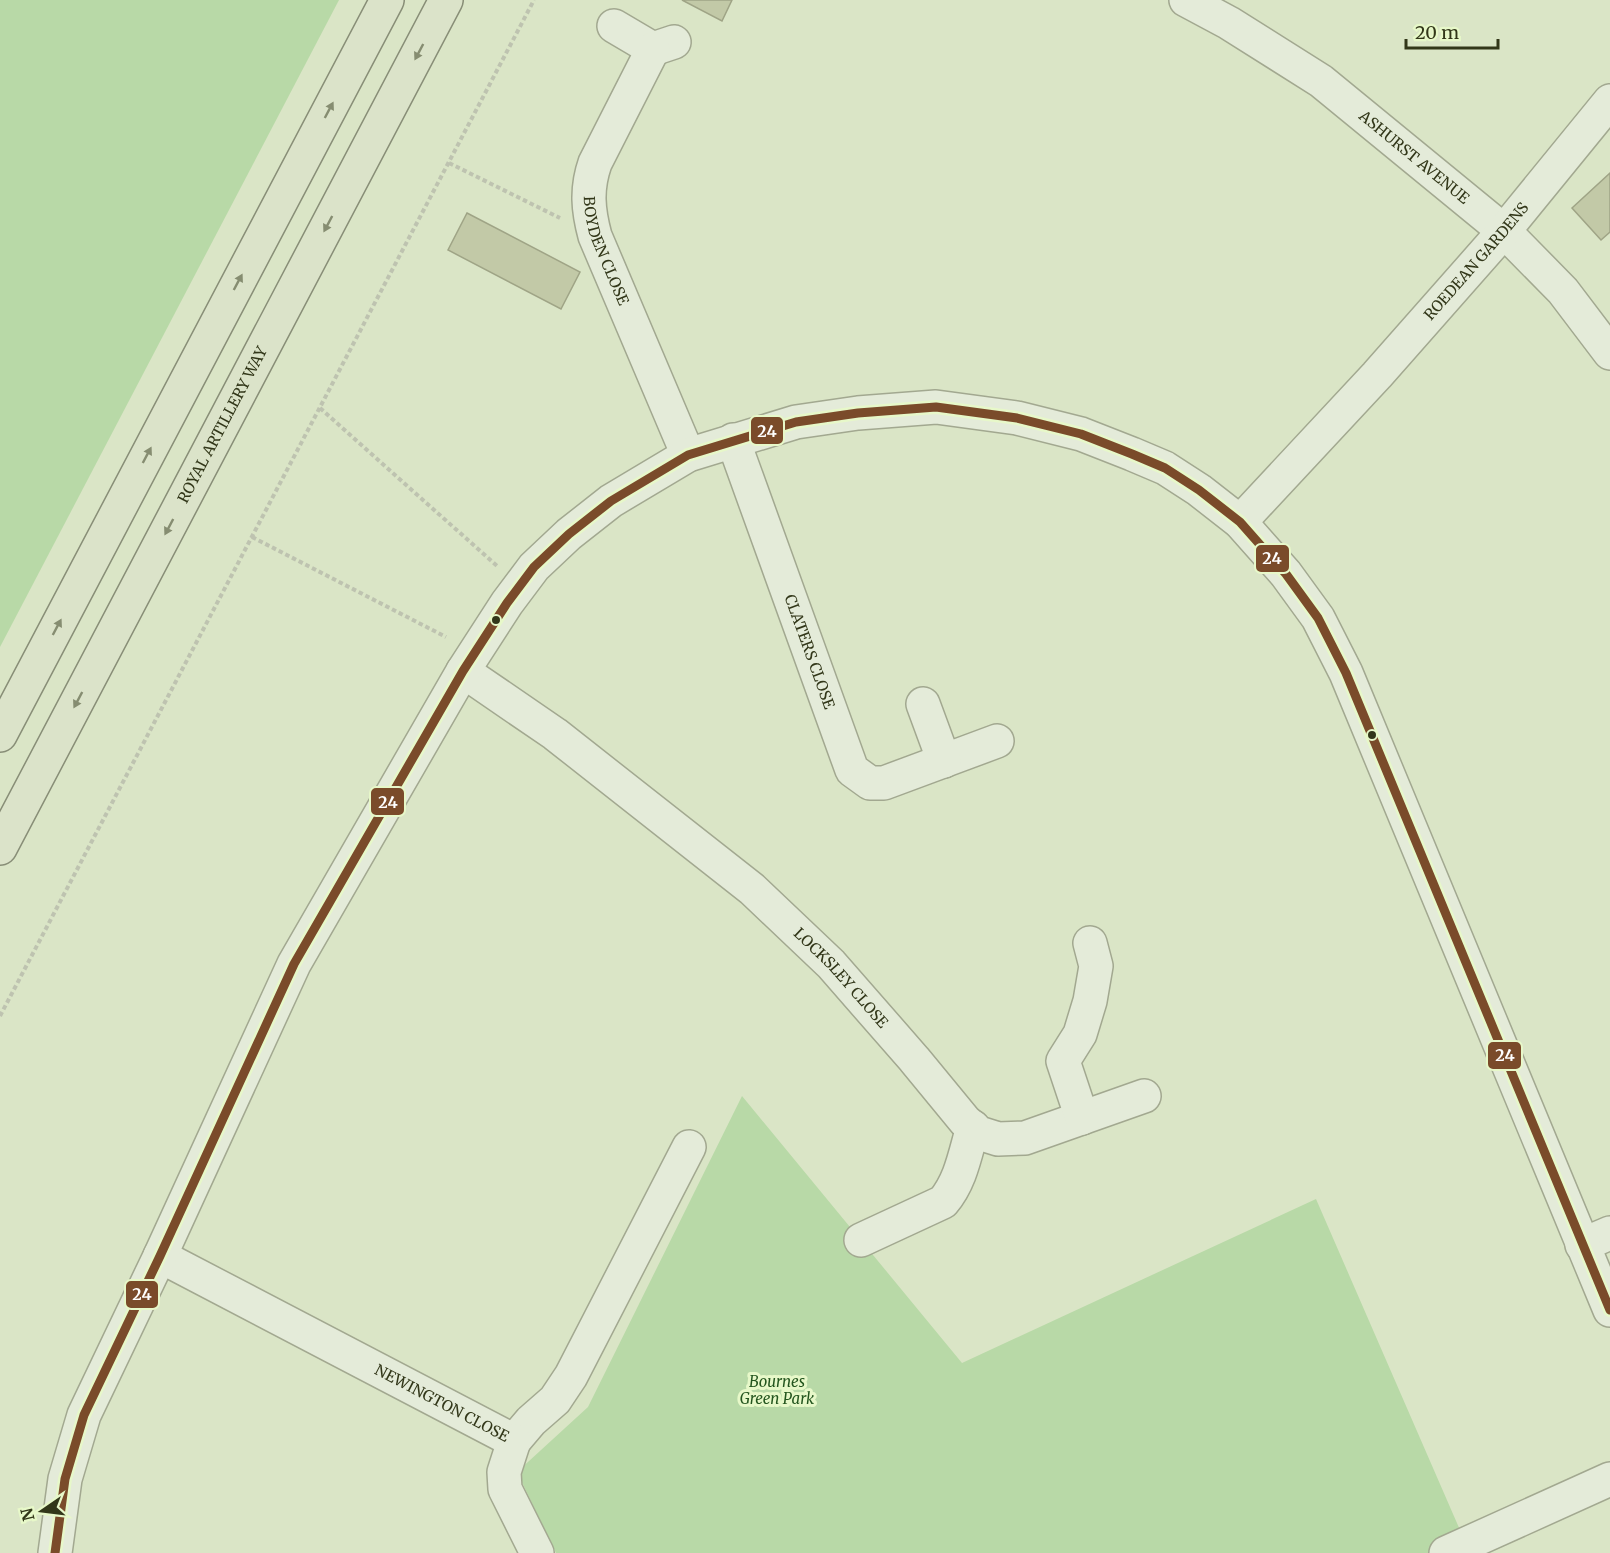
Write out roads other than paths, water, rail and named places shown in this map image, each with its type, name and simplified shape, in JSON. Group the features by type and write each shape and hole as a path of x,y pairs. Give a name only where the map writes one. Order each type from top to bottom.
{"main road":[{"path":"0,735 387,0"},
{"name":"ROYAL ARTILLERY WAY","path":"0,848 446,0"}],"street":[{"name":"ASHURST AVENUE","path":"1186,0 1234,11 1504,231 1563,291 1610,353"},
{"name":"BOYDEN CLOSE","path":"614,26 664,45 595,163 590,178 589,216 595,236 688,455"},
{"name":"ROEDEAN GARDENS","path":"1240,522 1377,375 1504,231 1610,101"},
{"path":"55,1553 65,1479 84,1415 294,964 469,661 534,567 569,534 611,501 688,455 796,422 858,413 936,407 1017,418 1081,434 1165,468 1199,490 1240,522 1286,574 1318,618 1346,673 1596,1239 1610,1310"},
{"name":"CLATERS CLOSE","path":"733,440 852,770 870,783 884,783 997,741"},
{"name":"LOCKSLEY CLOSE","path":"469,661 555,734 752,889 831,964 965,1121 979,1133 999,1139 1025,1137 1144,1096"},
{"path":"923,704 944,761"},
{"path":"1082,1118 1063,1061 1080,1034 1090,1001 1096,966 1090,943"},
{"path":"861,1240 943,1202 959,1175 972,1127"},
{"name":"NEWINGTON CLOSE","path":"160,1256 514,1441 531,1421 555,1400 571,1376 689,1147"},
{"path":"514,1441 504,1472 505,1489 537,1553"},
{"path":"1446,1553 1610,1479"}],"park label":[{"name":"Bournes Green Park","path":"777,1390"}]}
